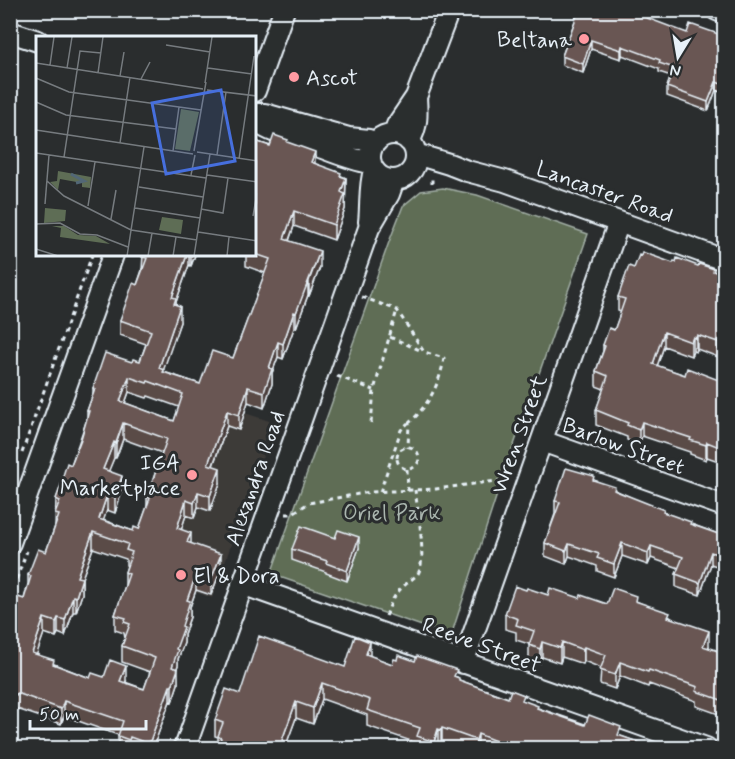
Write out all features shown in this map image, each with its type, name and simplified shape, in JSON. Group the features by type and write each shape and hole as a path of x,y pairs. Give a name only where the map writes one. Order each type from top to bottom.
{"street":[{"path":"256,88 284,10"},
{"path":"407,143 414,134 418,116 416,97 449,10"},
{"path":"717,10 724,13"},
{"path":"10,32 36,40"},
{"path":"256,114 265,114 349,138 376,142"},
{"path":"256,122 261,126 373,167"},
{"path":"387,135 407,143 414,167 402,177 387,180 380,176 373,167 370,156 376,142 387,135"},
{"name":"Lancaster Road","path":"407,143 467,171 506,181 724,260"},
{"name":"Alexandra Road","path":"369,228 373,167"},
{"name":"Lancaster Road","path":"402,177 467,171"},
{"name":"Alexandra Road","path":"185,747 369,228 402,177"},
{"name":"Wren Street","path":"463,663 619,222"},
{"path":"10,543 113,256"},
{"name":"Barlow Street","path":"542,441 724,506"},
{"name":"Reeve Street","path":"242,584 706,748"}],"path":[{"path":"22,453 92,256"},
{"path":"362,297 397,310 424,352"},
{"path":"371,423 374,390 397,310"},
{"path":"390,337 444,358 442,373 436,387 421,412 409,423 408,448"},
{"path":"337,376 374,390"},
{"path":"380,492 401,430 408,423"},
{"path":"408,448 415,450 418,460 414,467 407,469 399,465 397,458 402,449 408,448"},
{"path":"407,469 408,491"},
{"path":"284,514 291,514 309,503 370,492 436,489 516,479"},
{"path":"386,616 393,597 418,574 422,562 415,490"}],"shaded area":[{"path":"186,393 275,423 212,598 124,567"}],"green space":[{"name":"Oriel Park","path":"443,188 477,195 588,234 502,479 451,636 271,574 403,206 421,191"}],"building":[{"path":"579,10 626,10 687,33 690,24 724,36 724,85 716,82 708,102 667,87 674,68 659,63 660,60 622,46 621,50 591,40 583,64 562,56"},
{"path":"274,135 315,152 311,162 341,173 340,176 346,178 341,192 345,194 334,225 294,211 284,239 320,251 283,344 278,342 264,392 248,387 239,415 227,411 208,464 220,468 210,496 198,492 194,503 186,500 177,528 191,533 187,542 221,554 211,580 196,575 187,600 190,601 172,667 178,669 149,744 130,737 129,740 118,736 123,721 64,701 61,709 17,693 16,695 10,693 10,636 18,613 10,610 10,598 12,595 24,599 31,576 28,575 38,549 46,552 59,515 55,514 60,501 56,499 67,463 71,465 81,439 95,389 93,388 105,353 132,362 133,359 140,361 151,331 120,320 133,283 137,285 147,258 142,256 187,256 172,297 176,298 174,304 180,306 159,368 164,370 163,372 200,384 212,351 233,358 270,259 256,254 256,141 270,146","holes":["129,377 147,383 148,381 183,394 174,421 120,401","123,423 167,439 147,497 150,498 139,529 134,527 133,531 99,519 107,495 115,497 122,476 103,469","93,532 128,544 126,550 132,552 125,572 129,574 115,615 126,618 124,622 130,624 122,646 155,658 144,689 120,681 126,666 110,660 104,677 92,673 90,678 53,664 54,660 32,653 44,618 56,622 58,618 65,620 73,596 76,597 82,578 77,577"]},
{"path":"642,252 673,263 677,258 698,266 699,264 724,275 724,340 720,338 718,342 697,335 691,342 664,332 653,364 685,375 687,368 724,382 724,449 707,442 706,445 690,440 691,438 642,422 639,430 596,410 608,376 596,371 605,346 603,345 609,328 614,330 615,328 625,299 618,297 629,266 634,268"},
{"path":"566,468 594,476 593,480 615,487 616,491 691,522 690,524 724,536 724,557 711,552 700,583 676,574 683,557 651,546 648,553 622,543 614,564 597,558 599,554 569,544 566,551 545,543 560,502 555,501"},
{"path":"301,526 335,538 338,530 359,537 347,571 326,563 327,561 292,549"},
{"path":"515,586 548,595 550,588 607,604 613,588 636,596 635,601 670,613 668,617 709,631 703,646 724,653 724,701 696,691 698,687 620,662 615,675 600,670 606,655 584,647 583,650 562,642 560,648 542,642 540,649 529,645 534,631 516,625 518,619 505,614"},
{"path":"259,636 345,667 355,636 370,642 366,654 392,664 394,659 397,660 398,655 415,661 417,656 457,670 454,676 459,680 508,698 511,690 524,695 522,700 538,706 537,708 585,725 589,715 621,727 618,735 655,748 501,748 503,744 478,734 476,740 442,728 438,729 434,742 417,736 420,728 367,710 370,700 322,683 313,708 296,702 282,740 290,743 288,748 217,748 221,738 218,736 223,723 215,720 226,689 240,694"},
{"path":"317,744 329,748 316,748"}],"place":[{"name":"Beltana","path":"584,39"},
{"name":"Ascot","path":"294,77"},
{"name":"IGA Marketplace","path":"192,475"},
{"name":"El & Dora","path":"181,575"}]}
